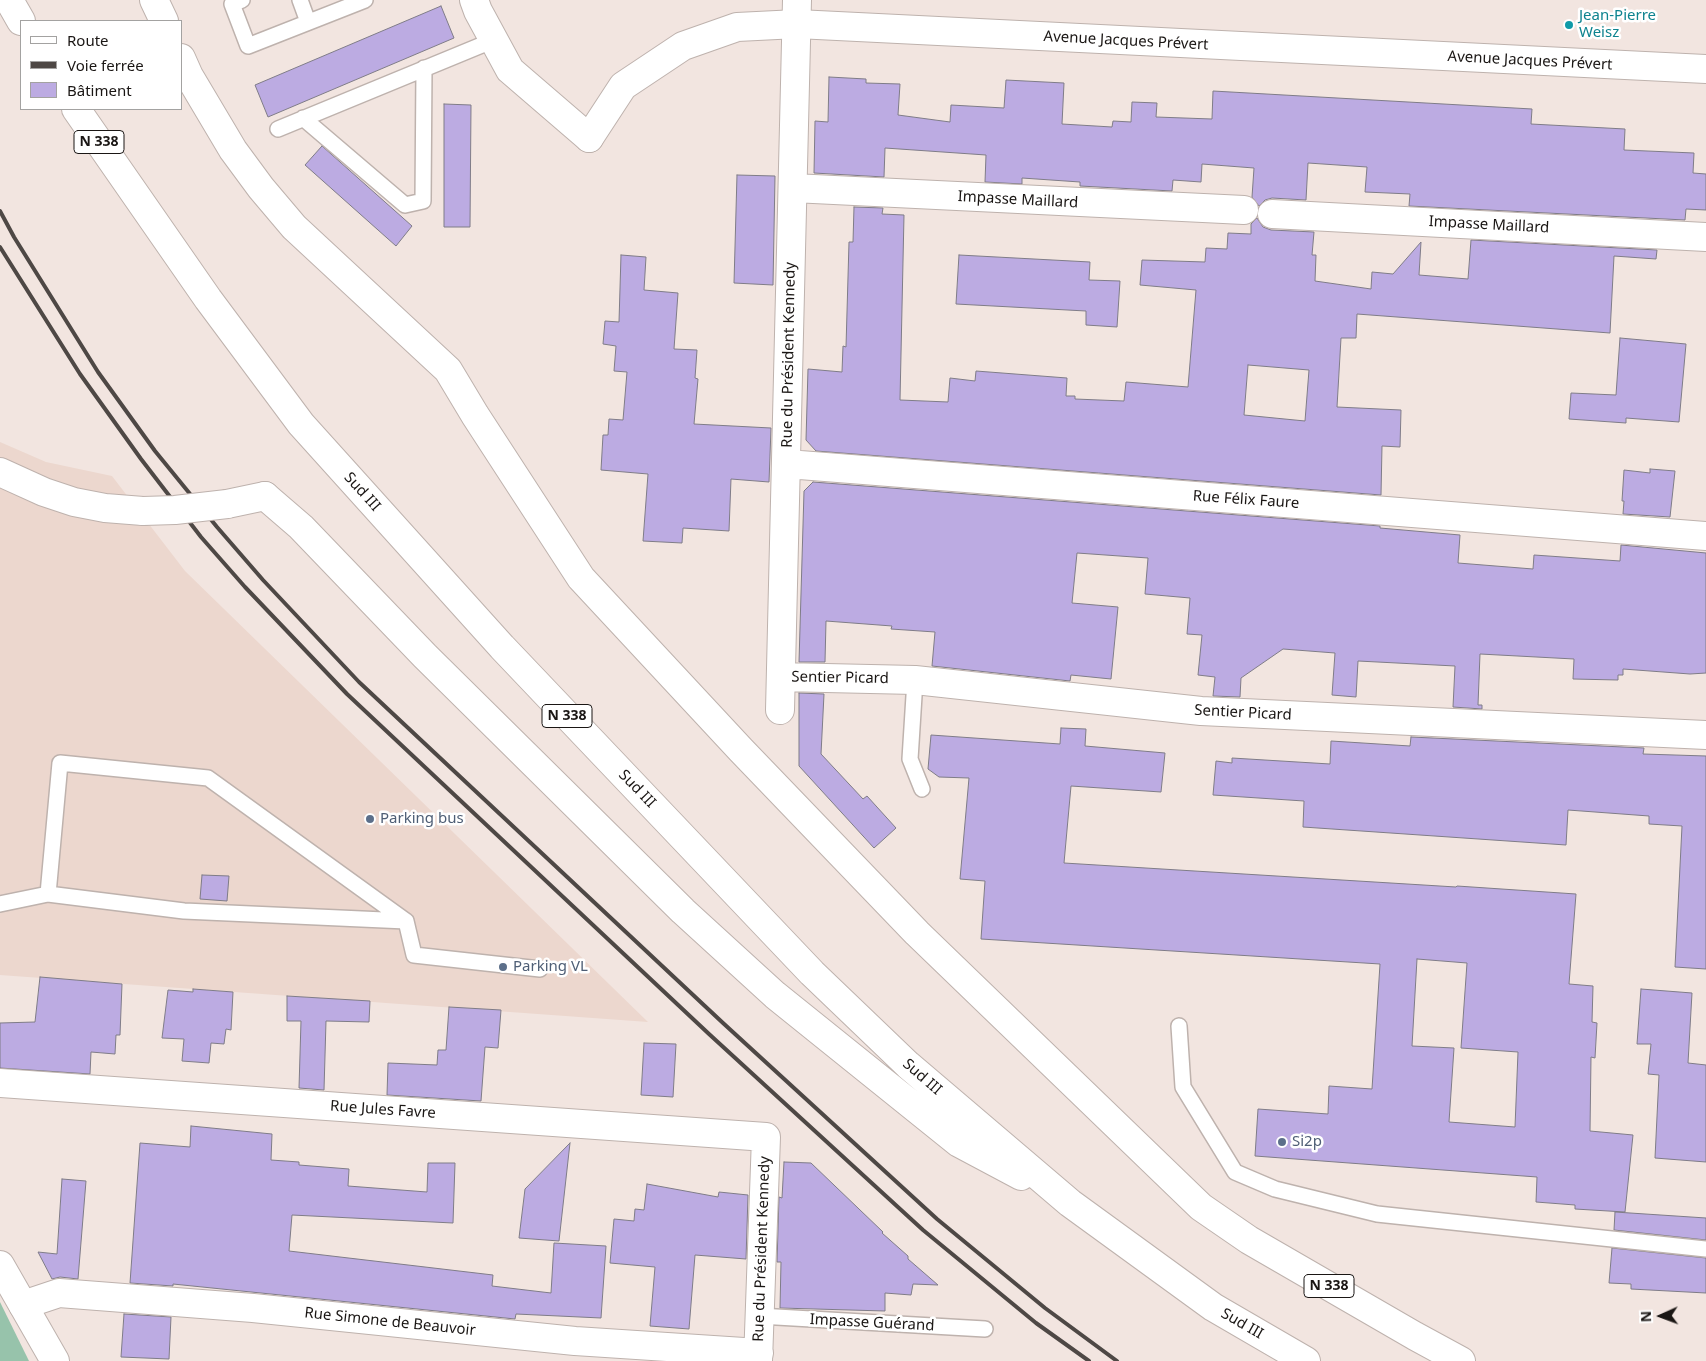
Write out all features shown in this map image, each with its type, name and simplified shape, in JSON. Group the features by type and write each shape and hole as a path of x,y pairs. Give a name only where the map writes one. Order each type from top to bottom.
{"main road":[{"path":"8,0 21,20"},
{"path":"154,0 164,20"},
{"path":"474,0 494,40"},
{"name":"Avenue Jacques Prévert","path":"494,40 510,70 589,138 623,86 683,46 736,27 797,12 1706,69"},
{"name":"Rue du Président Kennedy","path":"780,710 797,12"},
{"name":"N 338","path":"182,60 233,150 294,227 448,370 581,578 734,743 917,933 1200,1206 1249,1240 1461,1361"},
{"name":"Sud III","path":"77,110 208,299 301,424 502,648 812,973 908,1066 1070,1204 1214,1307 1306,1361"},
{"name":"Impasse Maillard","path":"793,188 1244,210"},
{"name":"Impasse Maillard","path":"1272,214 1706,237"},
{"name":"Rue Félix Faure","path":"787,464 1706,536"},
{"path":"0,472 44,492 74,502 105,508 143,511 175,510 227,504 265,496 301,527 425,656 682,911 775,995 959,1143 1070,1204"},
{"name":"Sentier Picard","path":"781,677 915,680 1201,711 1706,735"},
{"name":"Rue Jules Favre","path":"0,1083 766,1137"},
{"name":"Rue du Président Kennedy","path":"758,1357 766,1137"},
{"path":"0,1265 55,1361"},
{"name":"Rue Simone de Beauvoir","path":"23,1305 58,1293 253,1308 575,1341 758,1357"}],"lane":[{"path":"242,0 232,4 248,46 365,0"},
{"path":"300,0 308,22"},
{"path":"278,128 494,40"},
{"path":"303,118 405,204 423,201 424,68"},
{"path":"915,680 910,759 922,788"},
{"path":"48,894 60,763 208,778 406,921 414,956 540,969"},
{"path":"0,904 48,894 184,911 406,921"},
{"path":"1179,1026 1183,1088 1235,1172 1275,1190 1377,1214 1706,1249"},
{"name":"Impasse Guérand","path":"759,1316 985,1329"}],"shaded area":[{"path":"0,442 46,462 112,476 185,571 648,1022 0,975"}],"green space":[{"path":"0,1302 29,1361 0,1361"}],"building":[{"path":"441,6 454,38 268,117 255,85"},
{"path":"829,77 866,79 866,83 900,84 898,115 950,122 951,105 1004,108 1006,80 1064,83 1062,124 1112,127 1113,121 1131,122 1132,102 1157,103 1156,117 1212,119 1213,91 1532,109 1531,124 1625,129 1624,150 1694,153 1693,173 1706,174 1706,210 1686,209 1685,220 1409,206 1410,194 1365,192 1367,167 1308,163 1306,200 1272,198 1265,200 1259,206 1252,197 1254,168 1202,164 1201,182 1173,180 1172,191 1080,186 1080,182 1022,178 1022,184 985,182 986,155 885,148 884,177 814,173 815,121 828,122"},
{"path":"444,104 471,105 470,227 444,227"},
{"path":"322,146 412,226 396,246 305,165"},
{"path":"737,175 775,176 773,285 734,283"},
{"path":"854,207 883,208 882,214 904,215 900,400 948,402 950,378 975,381 976,371 1067,378 1066,396 1075,396 1075,399 1124,401 1126,382 1188,387 1196,290 1140,285 1142,260 1205,262 1206,248 1227,249 1228,233 1251,234 1251,224 1257,218 1263,227 1271,230 1314,232 1312,255 1316,255 1315,281 1371,289 1372,272 1393,274 1421,242 1419,275 1468,279 1471,240 1657,250 1656,259 1614,256 1610,333 1357,314 1356,338 1341,338 1337,407 1401,410 1400,447 1382,446 1381,495 816,451 806,440 808,369 842,372 843,346 846,347 849,242 853,242","holes":["1248,365 1309,370 1305,421 1244,415"]},
{"path":"621,255 646,257 644,290 678,293 674,349 697,350 695,378 698,379 694,424 771,428 769,482 731,479 729,531 683,528 682,543 643,541 648,474 601,470 603,435 608,435 609,419 623,420 627,372 614,371 616,346 603,344 605,321 619,322"},
{"path":"959,255 1090,262 1089,280 1120,281 1117,327 1086,325 1086,311 956,304"},
{"path":"1620,338 1686,344 1679,422 1626,418 1626,423 1569,419 1571,393 1616,395"},
{"path":"1650,469 1675,471 1670,517 1623,514 1624,470 1650,473"},
{"path":"813,482 1380,526 1380,528 1460,535 1458,563 1533,569 1534,555 1620,561 1621,545 1706,553 1706,673 1690,674 1623,669 1623,675 1618,675 1618,680 1573,679 1574,659 1480,654 1478,705 1482,705 1482,709 1453,707 1455,666 1358,661 1356,697 1332,695 1335,653 1283,649 1241,678 1240,697 1213,696 1215,677 1198,675 1202,635 1187,634 1190,598 1145,594 1148,558 1077,553 1072,603 1118,607 1111,679 1071,675 1070,681 932,666 935,632 891,629 892,626 826,621 825,662 799,662 804,491"},
{"path":"799,693 824,694 821,754 863,799 867,796 896,828 874,848 799,766"},
{"path":"1061,728 1086,729 1085,746 1165,753 1161,792 1071,786 1064,863 1576,894 1569,984 1593,986 1592,1022 1597,1023 1595,1058 1591,1057 1590,1131 1633,1135 1625,1212 1575,1209 1575,1205 1536,1202 1537,1177 1255,1156 1258,1109 1328,1114 1329,1086 1372,1089 1380,964 981,939 985,881 960,879 969,778 939,777 928,769 931,735 1060,744","holes":["1417,959 1467,963 1461,1048 1518,1052 1515,1127 1449,1122 1454,1048 1412,1046"]},
{"path":"1411,737 1644,748 1643,754 1706,756 1706,969 1675,967 1682,826 1649,824 1649,816 1568,810 1566,845 1303,827 1304,801 1213,795 1216,761 1232,763 1232,758 1330,764 1331,741 1410,746"},
{"path":"202,875 229,876 227,901 200,899"},
{"path":"40,977 122,984 120,1035 116,1035 115,1054 91,1052 90,1074 0,1068 0,1023 35,1022"},
{"path":"193,989 233,992 231,1030 226,1029 224,1044 211,1043 209,1063 182,1061 184,1039 162,1038 168,990 193,992"},
{"path":"1641,989 1692,993 1688,1063 1706,1065 1706,1162 1655,1158 1659,1075 1648,1074 1651,1044 1637,1044"},
{"path":"287,996 370,1001 369,1022 326,1021 324,1090 299,1088 301,1021 287,1021"},
{"path":"449,1007 501,1010 498,1048 485,1047 481,1101 387,1095 388,1063 437,1065 438,1050 446,1050"},
{"path":"644,1043 676,1044 673,1097 641,1095"},
{"path":"191,1126 272,1134 271,1160 299,1162 299,1165 349,1169 348,1186 427,1192 428,1163 455,1163 453,1223 292,1215 289,1251 493,1275 492,1286 551,1293 554,1243 606,1246 601,1318 516,1314 515,1319 173,1284 173,1286 130,1283 140,1143 190,1147"},
{"path":"570,1143 559,1241 519,1238 525,1189"},
{"path":"784,1162 811,1163 908,1256 908,1259 938,1285 913,1284 911,1295 885,1293 885,1311 780,1308 781,1262 777,1262 779,1197 782,1198"},
{"path":"62,1179 86,1181 78,1279 60,1277 52,1279 38,1252 57,1254"},
{"path":"647,1184 718,1197 719,1192 748,1195 746,1259 695,1255 689,1329 650,1326 655,1267 610,1263 614,1219 634,1221 635,1209 644,1210"},
{"path":"1615,1212 1706,1218 1706,1240 1614,1230"},
{"path":"1612,1248 1706,1258 1706,1293 1631,1289 1631,1284 1609,1283"},
{"path":"124,1314 171,1317 169,1359 121,1357"}],"railway":[{"path":"0,211 14,237 98,372 155,451 263,580 359,682 723,1023 937,1219 1045,1308 1117,1361"},
{"path":"0,247 80,374 141,459 201,537 245,587 347,694 709,1034 923,1230 1036,1323 1089,1361"}],"place":[{"name":"Jean-Pierre Weisz","path":"1569,25"},
{"name":"Parking bus","path":"370,819"},
{"name":"Parking VL","path":"503,967"},
{"name":"Si2p","path":"1282,1142"}]}
